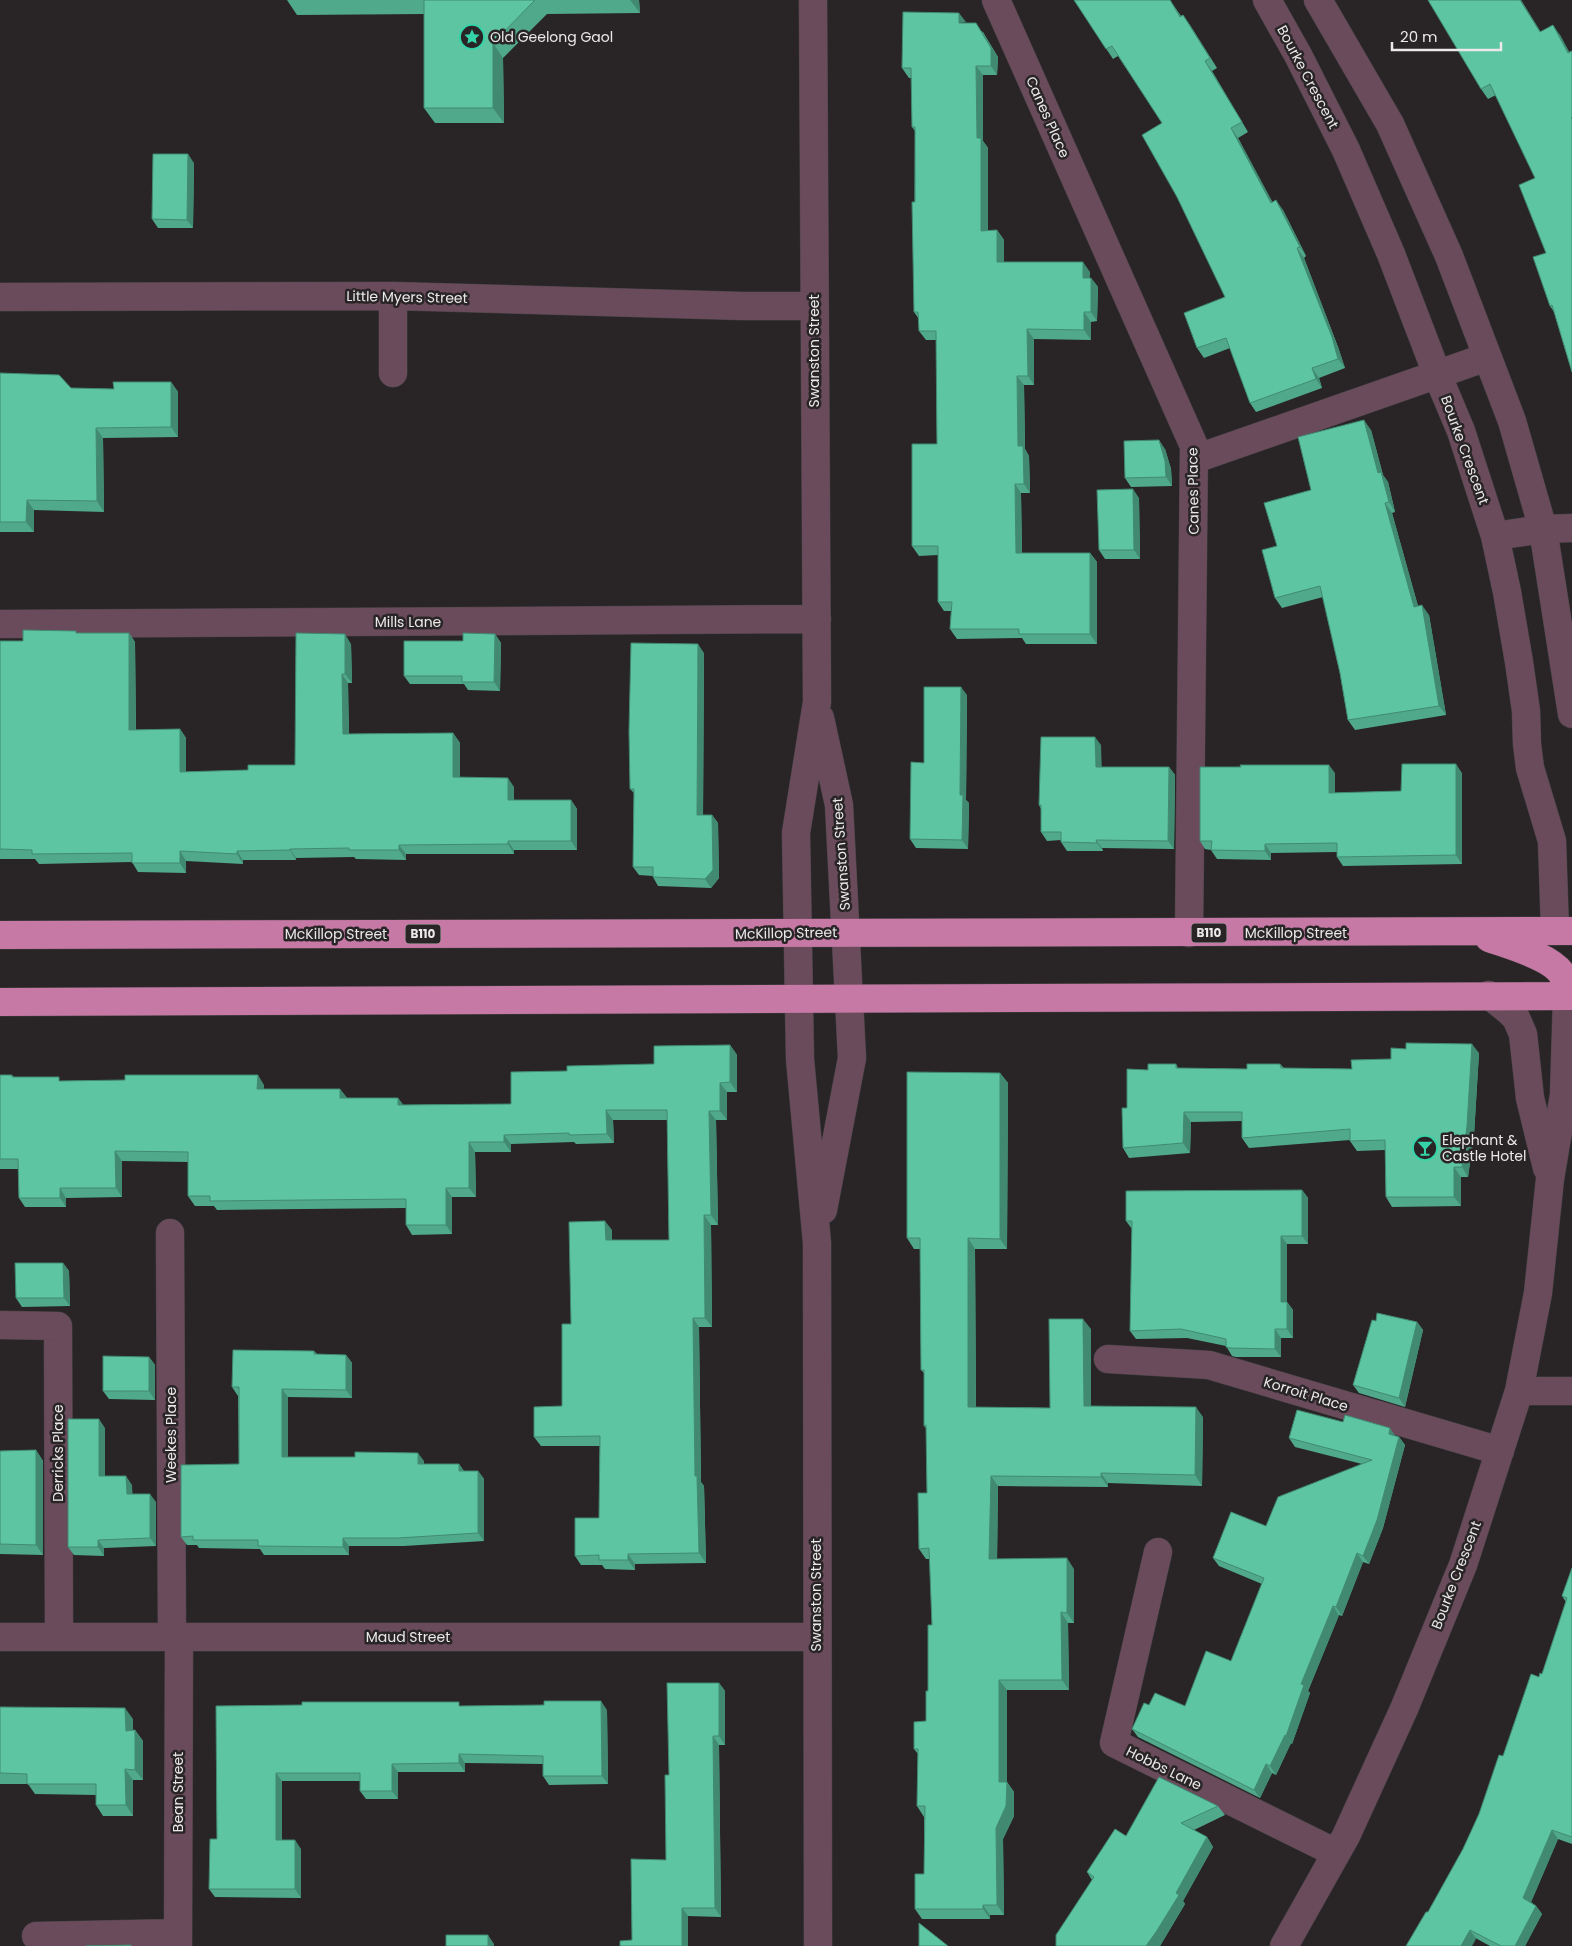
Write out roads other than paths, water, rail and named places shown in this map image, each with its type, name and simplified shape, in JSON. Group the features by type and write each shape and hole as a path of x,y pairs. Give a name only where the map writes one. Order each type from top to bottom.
{"highway":[{"name":"McKillop Street","path":"0,935 1564,931"},
{"path":"0,1002 1570,996 1563,977 1553,965 1543,959 1476,932"}],"street":[{"name":"Swanston Street","path":"813,0 817,702 796,833 800,1059 817,1243 816,1637 818,1946"},
{"name":"Canes Place","path":"996,0 1194,446 1189,933"},
{"name":"Bourke Crescent","path":"1267,0 1298,55 1346,150 1391,254 1461,431 1495,536 1519,662 1526,711 1530,768 1552,840 1564,931"},
{"path":"1318,0 1390,124 1450,256 1512,421 1543,529 1572,714"},
{"name":"Little Myers Street","path":"0,297 393,296 742,306 814,306"},
{"path":"393,296 393,373"},
{"path":"1195,459 1487,357"},
{"path":"1495,536 1543,529 1572,528"},
{"name":"Mills Lane","path":"0,624 817,619"},
{"name":"Swanston Street","path":"817,702 839,805 852,1058 817,1243"},
{"name":"Bourke Crescent","path":"1489,996 1516,1018 1523,1034 1530,1098 1550,1179"},
{"name":"Bourke Crescent","path":"1284,1946 1346,1836 1404,1708 1459,1574 1519,1391 1538,1293 1550,1179 1564,1095 1570,996"},
{"name":"Weekes Place","path":"170,1233 175,1637"},
{"name":"Derricks Place","path":"0,1325 58,1326 58,1637"},
{"name":"Korroit Place","path":"1108,1359 1209,1365 1500,1451"},
{"path":"1519,1391 1572,1391"},
{"name":"Hobbs Lane","path":"1158,1552 1114,1743 1336,1853"},
{"name":"Maud Street","path":"0,1637 816,1637"},
{"name":"Bean Street","path":"175,1637 178,1940"},
{"path":"36,1936 178,1940"}],"place":[{"name":"Old Geelong Gaol","path":"472,37"},
{"name":"Elephant & Castle Hotel","path":"1425,1148"}]}
